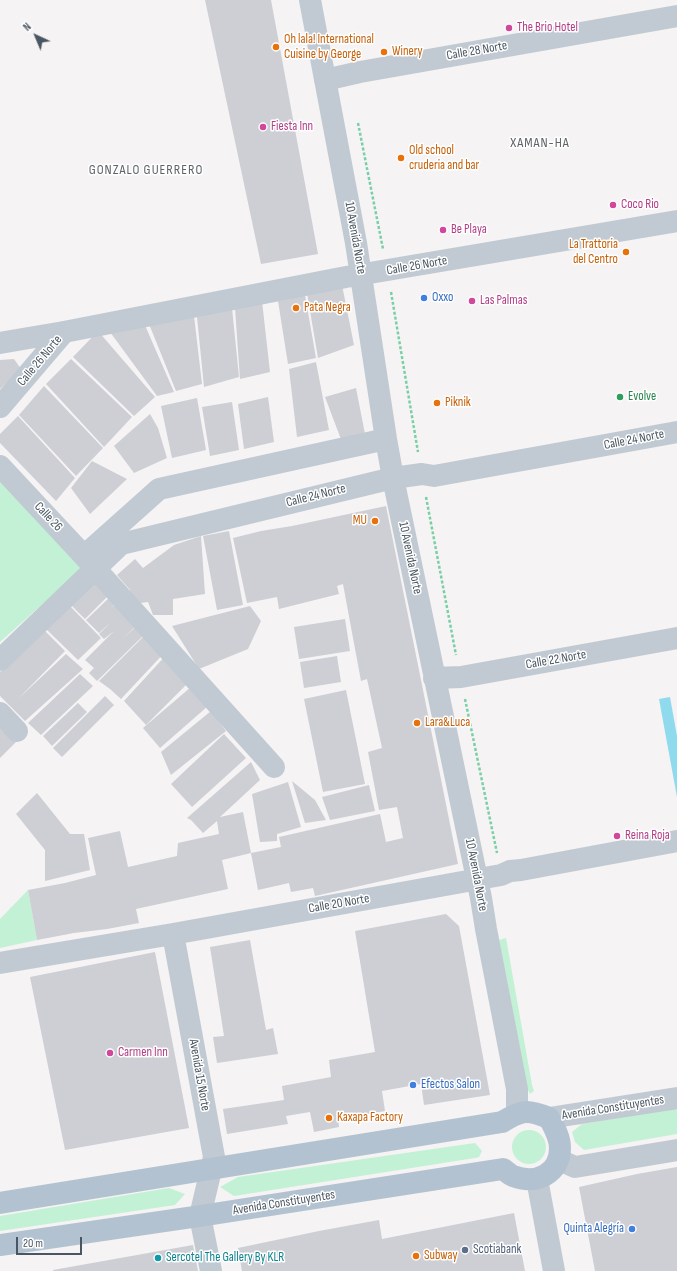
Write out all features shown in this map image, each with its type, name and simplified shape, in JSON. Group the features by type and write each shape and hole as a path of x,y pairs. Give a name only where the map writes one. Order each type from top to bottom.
{"main road":[{"name":"Avenida Constituyentes","path":"0,1203 502,1122 517,1113 523,1112 534,1112 549,1118 556,1132 560,1147 559,1161"},
{"path":"537,1179 551,1172 559,1161"},
{"name":"Avenida Constituyentes","path":"0,1245 200,1216 503,1169 512,1176 525,1179 537,1179"}],"street":[{"name":"10 Avenida Norte","path":"310,0 356,243 393,478 481,898 517,1090 517,1113"},
{"name":"Calle 28 Norte","path":"325,80 677,16"},
{"name":"Calle 26 Norte","path":"0,343 361,275 677,221"},
{"name":"Calle 26 Norte","path":"0,407 64,332"},
{"name":"Calle 24 Norte","path":"90,562 121,544 393,478 422,474 434,476 677,432"},
{"name":"Calle 24 Norte","path":"0,660 158,489 386,438"},
{"name":"Calle 26","path":"0,466 90,562 274,767"},
{"name":"Calle 22 Norte","path":"434,678 460,677 677,638"},
{"path":"0,713 17,731"},
{"name":"Calle 20 Norte","path":"0,963 173,934 501,875 510,871 677,841"},
{"name":"Avenida 15 Norte","path":"173,934 214,1157 200,1216"},
{"name":"Avenida Constituyentes","path":"549,1118 677,1098"},
{"path":"559,1161 575,1166 677,1150"},
{"path":"537,1179 554,1271"},
{"path":"200,1216 211,1271"}],"path":[{"path":"357,121 387,271 422,474 460,677 501,875"}],"green space":[{"path":"0,479 83,568 0,642"},
{"path":"28,890 37,940 0,948 0,919"},
{"path":"506,938 534,1091 530,1094 499,940"},
{"path":"677,1108 677,1134 584,1150 575,1142 572,1132 582,1124"},
{"path":"526,1130 532,1130 541,1135 545,1141 545,1153 541,1159 532,1164 526,1164 517,1159 512,1150 512,1144 517,1135"},
{"path":"475,1143 482,1151 479,1157 475,1158 234,1196 220,1187 238,1177"},
{"path":"169,1188 185,1194 175,1205 0,1231 0,1216"}],"water":[{"path":"670,697 677,736 677,797 659,699"}],"building":[{"name":"Fiesta Inn","path":"205,0 271,0 318,254 261,264"},
{"path":"342,285 354,345 318,358 307,293"},
{"path":"305,295 316,358 288,364 278,301"},
{"path":"262,301 270,372 240,379 235,308"},
{"path":"232,308 239,377 204,387 197,317"},
{"path":"194,316 202,384 176,391 149,324"},
{"path":"144,323 174,392 157,396 110,332"},
{"path":"98,331 155,397 134,416 73,357"},
{"path":"14,359 21,369 0,389 0,360"},
{"path":"71,359 132,417 104,447 46,384"},
{"path":"316,362 329,430 297,437 289,369"},
{"path":"44,386 103,448 76,476 19,415"},
{"path":"356,388 365,434 342,442 325,397"},
{"path":"268,397 274,442 244,449 238,404"},
{"path":"197,398 206,450 172,458 161,406"},
{"path":"232,402 239,450 210,456 202,407"},
{"path":"150,414 158,428 167,458 134,473 114,446"},
{"path":"18,416 75,478 56,501 0,443 0,434"},
{"path":"92,461 127,479 90,514 71,488"},
{"path":"386,506 458,864 315,896 313,888 291,892 289,883 258,890 251,853 281,847 279,837 380,814 386,842 403,838 397,807 379,810 368,752 382,748 367,679 361,681 343,584 337,586 339,594 279,609 277,597 247,603 233,538"},
{"path":"229,531 243,605 217,610 203,536"},
{"path":"201,536 205,594 173,599 173,615 153,615 148,602 132,604 130,590 117,575 135,559 143,568 174,545"},
{"path":"99,578 113,591 85,619 70,604"},
{"path":"113,594 119,600 111,608 119,601 140,622 122,639 140,623 148,631 97,681 89,673 94,668 85,660 114,631 104,639 99,634 111,622 99,633 86,620"},
{"path":"69,605 101,638 78,660 46,629"},
{"path":"250,606 261,621 248,649 199,669 172,626"},
{"path":"345,619 350,651 299,659 294,627"},
{"path":"44,630 65,651 19,698 66,654 83,669 25,721 0,696 0,672"},
{"path":"148,632 166,651 121,699 99,681"},
{"path":"167,654 192,679 146,725 124,701"},
{"path":"337,656 341,682 304,688 300,662"},
{"path":"80,674 93,686 41,735 28,723"},
{"path":"191,687 208,706 160,748 143,728"},
{"path":"346,690 365,784 323,792 304,699"},
{"path":"105,696 114,705 62,757 53,748"},
{"path":"78,703 87,712 52,746 43,736"},
{"path":"211,711 226,731 171,775 161,752"},
{"path":"0,729 16,742 0,758"},
{"path":"224,734 246,758 192,807 171,784"},
{"path":"251,762 260,780 220,817 243,812 251,853 222,860 228,889 136,909 139,923 37,940 28,890 96,875 88,838 120,831 128,867 177,856 178,843 219,834 217,821 203,833 191,820 187,818"},
{"path":"292,781 315,800 326,820 305,823"},
{"path":"288,782 301,827 277,834 277,841 260,842 252,794"},
{"path":"369,785 375,811 330,820 322,797"},
{"path":"37,793 70,834 84,834 90,870 45,881 45,850 16,814"},
{"path":"446,914 459,926 490,1095 424,1105 421,1084 382,1091 385,1111 338,1119 339,1127 314,1132 310,1112 286,1116 288,1124 227,1134 223,1109 284,1100 282,1086 331,1077 329,1060 375,1052 355,931"},
{"path":"250,940 266,1030 273,1028 278,1054 217,1063 213,1037 224,1036 210,947"},
{"name":"Carmen Inn","path":"155,952 189,1128 65,1150 30,977"},
{"name":"Quinta Alegría","path":"677,1167 677,1271 595,1271 579,1187"},
{"path":"514,1213 525,1271 242,1271 238,1248 379,1220 382,1239"},
{"name":"Sercotel The Gallery By KLR","path":"193,1245 198,1271 53,1271 53,1270"}],"place":[{"name":"The Brio Hotel","path":"509,28"},
{"name":"Oh lala! International Cuisine by George","path":"276,47"},
{"name":"Winery","path":"384,52"},
{"name":"Fiesta Inn","path":"263,127"},
{"name":"Old school cruderia and bar","path":"401,158"},
{"name":"Coco Rio","path":"613,205"},
{"name":"Be Playa","path":"443,230"},
{"name":"La Trattoria del Centro","path":"626,252"},
{"name":"Oxxo","path":"424,298"},
{"name":"Las Palmas","path":"472,301"},
{"name":"Pata Negra","path":"296,308"},
{"name":"Evolve","path":"620,397"},
{"name":"Piknik","path":"437,403"},
{"name":"MU","path":"375,521"},
{"name":"Lara&Luca","path":"417,723"},
{"name":"Reina Roja","path":"617,836"},
{"name":"Carmen Inn","path":"110,1053"},
{"name":"Efectos Salon","path":"413,1085"},
{"name":"Kaxapa Factory","path":"329,1118"},
{"name":"Quinta Alegría","path":"632,1229"},
{"name":"Scotiabank","path":"465,1250"},
{"name":"Subway","path":"416,1256"},
{"name":"Sercotel The Gallery By KLR","path":"158,1258"}],"district":[{"name":"XAMAN-HA","path":"540,143"},
{"name":"GONZALO GUERRERO","path":"146,170"}]}
